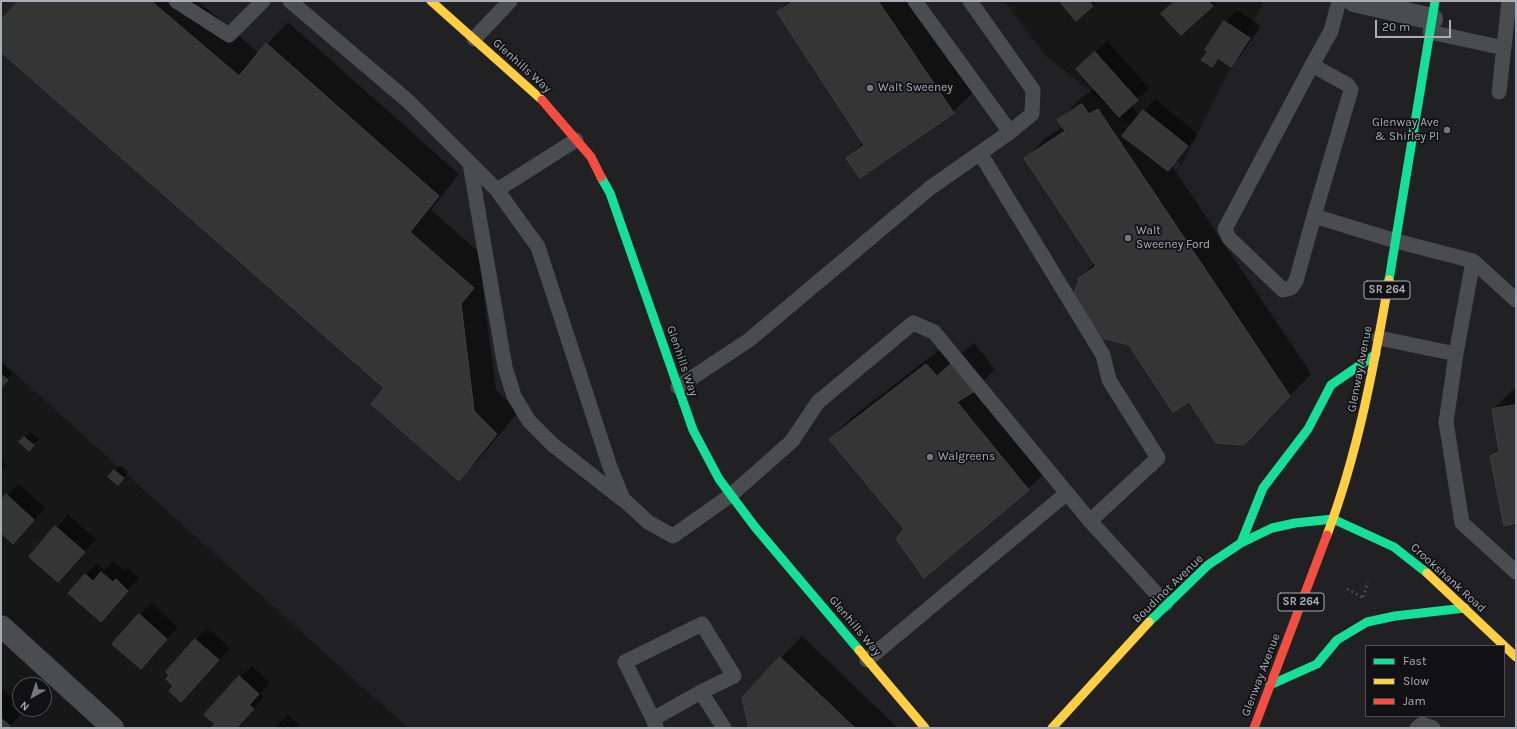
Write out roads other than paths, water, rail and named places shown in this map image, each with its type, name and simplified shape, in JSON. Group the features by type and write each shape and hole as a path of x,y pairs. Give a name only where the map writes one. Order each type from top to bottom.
{"street":[{"name":"Glenhills Way","path":"431,1 544,102 591,157 610,193 693,430 718,479 755,527 925,728"},
{"path":"1354,1 1432,17"},
{"name":"Glenway Avenue","path":"1254,728 1333,519 1360,429 1376,354 1396,241 1432,17"},
{"path":"1241,543 1263,488 1308,429 1331,385 1376,354"},
{"name":"Boudinot Avenue","path":"1052,728 1166,604 1208,565 1241,543 1272,528 1333,519"},
{"name":"Crookshank Road","path":"1333,519 1394,547 1437,581 1464,608 1515,652"},
{"path":"1270,685 1317,664 1337,640 1367,622 1395,616 1464,608"},
{"path":"1,626 113,728"}],"lane":[{"path":"176,1 229,34 263,1"},
{"path":"290,1 408,101 497,190 538,247 610,467 623,499"},
{"path":"474,39 510,1"},
{"path":"915,1 1010,132"},
{"path":"678,387 749,340 930,188 1010,132 1032,114 1033,90 970,1"},
{"path":"1312,65 1348,85 1351,90 1296,281 1290,288 1283,290 1229,238 1225,229 1312,65 1331,31 1339,1"},
{"path":"1499,92 1509,1"},
{"path":"1432,17 1504,48"},
{"path":"497,190 576,140"},
{"path":"980,152 1104,354 1109,380 1158,458 1090,520"},
{"path":"470,164 505,368 514,396 529,421 552,444 623,499 648,522 673,536 731,495 792,441 818,402 913,323 934,332 1090,520 1166,604"},
{"path":"1314,216 1396,241 1473,261 1516,300"},
{"path":"1473,261 1456,354 1446,422 1462,523 1516,572"},
{"path":"1379,338 1456,354"},
{"path":"867,660 1067,493"},
{"path":"702,624 734,676 701,692 655,724 625,662 702,624"},
{"path":"701,692 724,728"},
{"path":"1417,728 1422,724 1433,728"}],"place":[{"name":"Walt Sweeney","path":"870,88"},
{"name":"Glenway Ave & Shirley Pl","path":"1447,130"},
{"name":"Walt Sweeney Ford","path":"1128,238"},
{"name":"Walgreens","path":"930,457"}]}
